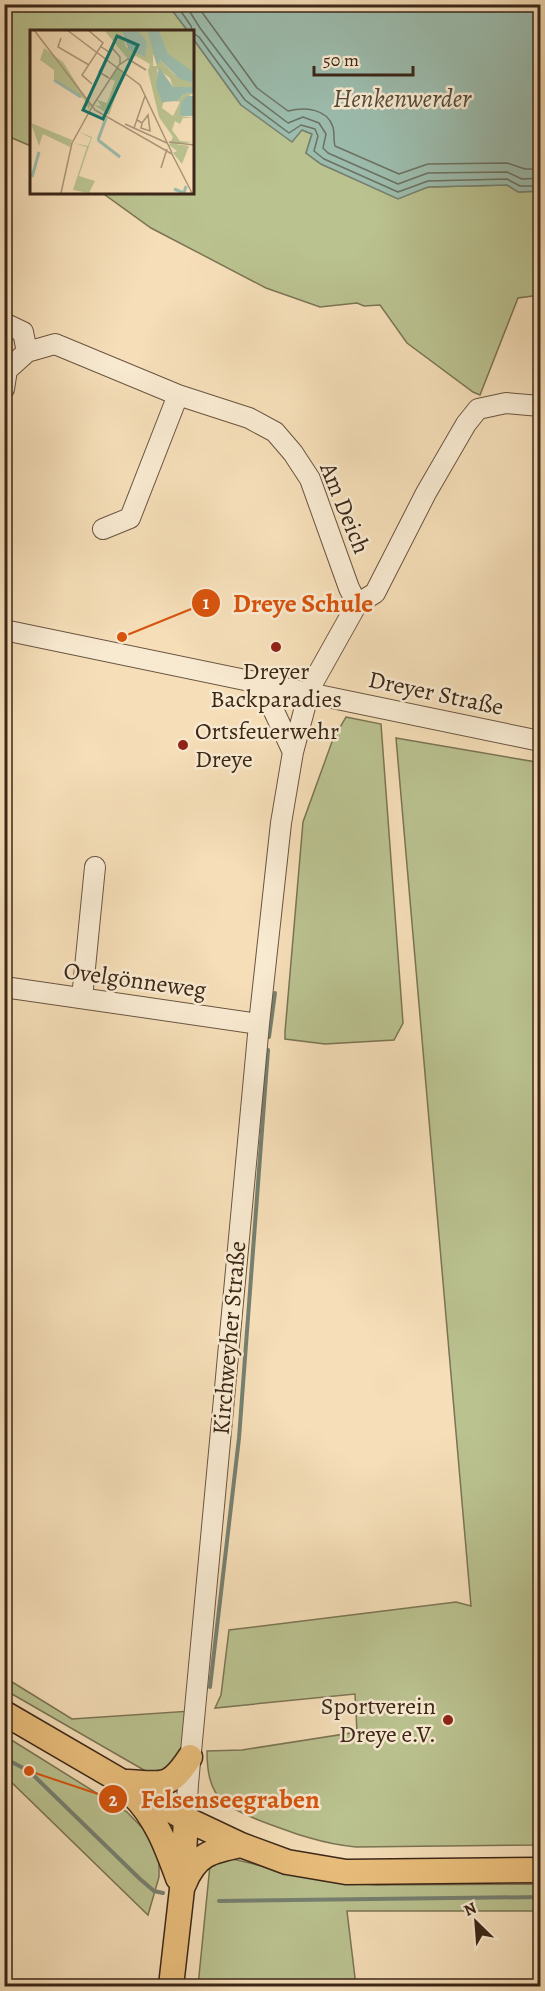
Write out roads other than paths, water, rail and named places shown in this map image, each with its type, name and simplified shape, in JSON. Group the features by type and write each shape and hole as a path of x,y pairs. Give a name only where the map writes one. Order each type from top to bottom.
{"main road":[{"path":"4,1713 186,1819 241,1845 287,1862 346,1872 540,1870"},
{"path":"119,1778 159,1784 170,1782 179,1774 190,1757"},
{"path":"119,1778 140,1801 155,1823 167,1847 182,1889"},
{"name":"Kirchweyher Straße","path":"171,1986 182,1889 186,1819"},
{"path":"182,1889 190,1868 205,1854 241,1845"}],"street":[{"path":"4,323 23,332 27,351 7,370 4,389"},
{"name":"Am Deich","path":"27,351 55,344 178,395 249,418 275,432 310,478 349,588 357,604"},
{"path":"103,529 130,519 178,395"},
{"name":"Am Deich","path":"309,692 357,604 375,593 426,493 466,424 478,409 506,403 540,406"},
{"name":"Dreyer Straße","path":"4,630 540,741"},
{"path":"251,681 272,707 293,752"},
{"name":"Kirchweyher Straße","path":"186,1819 259,1024 281,823 293,752 309,692"},
{"path":"81,998 95,867"},
{"name":"Ovelgönneweg","path":"4,987 259,1024"}],"water":[{"name":"Henkenwerder","path":"168,5 540,5 540,191 518,192 507,185 428,187 398,199 321,164 306,153 312,134 302,130 292,142 241,105 194,40 194,30 187,30"}],"waterway":[{"path":"269,1037 275,993"},
{"path":"210,1687 239,1438 268,1050"},
{"path":"4,1758 29,1771 140,1879 154,1891 163,1893"},
{"path":"219,1901 540,1897"}],"place":[{"name":"Dreye Schule","path":"122,637"},
{"name":"Dreyer Backparadies","path":"276,647"},
{"name":"Ortsfeuerwehr Dreye","path":"183,745"},
{"name":"Sportverein Dreye e.V.","path":"448,1720"},
{"name":"Felsenseegraben","path":"29,1771"}]}
